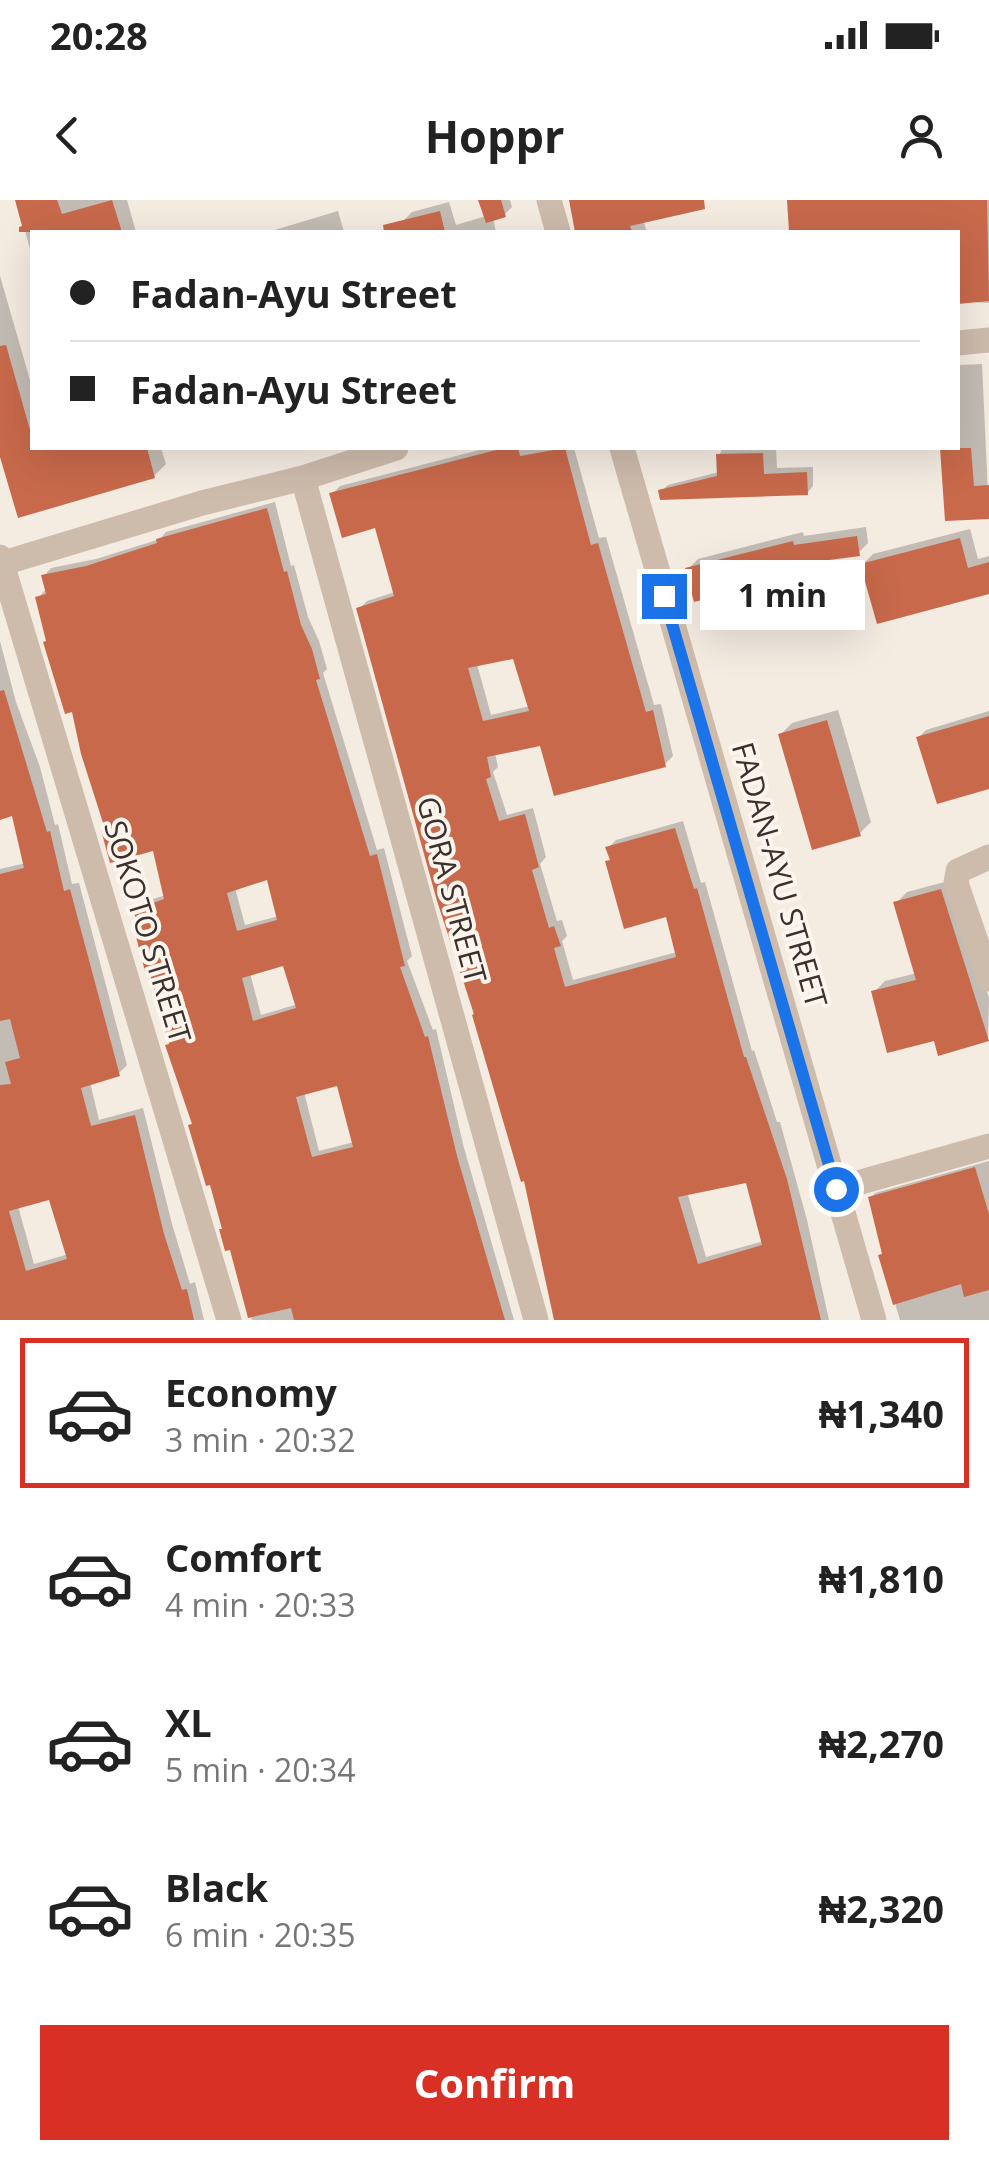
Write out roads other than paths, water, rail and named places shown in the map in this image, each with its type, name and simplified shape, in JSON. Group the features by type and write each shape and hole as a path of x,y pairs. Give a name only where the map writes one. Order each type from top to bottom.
{"street":[{"path":"548,200 557,230"},
{"path":"960,344 989,340"},
{"path":"1,561 304,478 390,450"},
{"name":"FADAN-AYU STREET","path":"623,450 874,1320"},
{"name":"GORA STREET","path":"304,478 536,1320"},
{"name":"SOKOTO STREET","path":"1,561 229,1320"},
{"path":"989,857 958,871 956,883 989,980"},
{"path":"836,1189 989,1146"}]}
